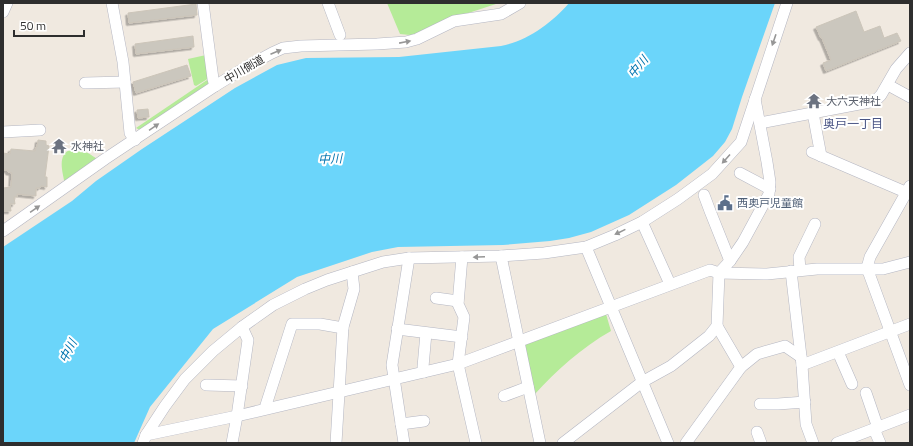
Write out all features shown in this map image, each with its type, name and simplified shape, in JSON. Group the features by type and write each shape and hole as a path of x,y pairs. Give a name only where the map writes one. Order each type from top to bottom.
{"street":[{"path":"3,12 7,3"},
{"path":"112,3 123,62 130,133 135,140"},
{"path":"203,3 215,86"},
{"path":"328,3 340,35"},
{"name":"中川側道","path":"3,231 215,86 260,59 283,48 406,42 417,39 454,21 501,14 520,3"},
{"path":"741,142 754,98 787,3"},
{"path":"144,439 165,406 185,379 213,351 242,327 273,305 321,282 383,262 409,258 501,256 544,253 586,246 615,235 642,222 678,199 712,174 741,142 761,126 813,113 875,101 882,95 896,69 910,53"},
{"path":"85,83 125,82"},
{"path":"888,85 910,97"},
{"path":"741,367 718,326 719,273 730,261 743,242 769,194 770,189 761,126 754,98"},
{"path":"813,113 817,154 909,191 870,257 867,268 910,385"},
{"path":"3,132 40,130"},
{"path":"740,173 770,189"},
{"path":"704,195 730,261"},
{"path":"642,222 670,284"},
{"path":"813,443 806,424 795,270 799,257 815,224"},
{"path":"586,246 610,308 668,443"},
{"path":"501,256 540,443"},
{"path":"462,257 458,304 464,317 458,364 476,443"},
{"path":"404,443 392,365 409,258"},
{"path":"144,439 266,408 339,393 458,364 710,270 719,273 767,274 795,270 883,269 910,262"},
{"path":"336,443 343,328 354,290 352,272"},
{"path":"436,298 458,301"},
{"path":"266,408 292,324 320,324 343,328"},
{"path":"802,361 838,352 910,324"},
{"path":"563,443 642,382 671,366 709,336 718,326"},
{"path":"232,443 248,340 242,327"},
{"path":"397,330 462,337"},
{"path":"424,372 423,368 426,333"},
{"path":"686,443 741,367 757,354 785,346 802,361"},
{"path":"838,352 852,384"},
{"path":"206,385 242,386"},
{"path":"504,396 528,387"},
{"path":"866,393 880,443"},
{"path":"760,404 805,402"},
{"path":"837,443 910,415"},
{"path":"401,424 424,420"},
{"path":"757,432 761,443"}],"green space":[{"path":"387,3 499,3 444,21 411,36 400,34"},
{"path":"206,55 209,78 196,86 194,85 188,59"},
{"path":"210,78 209,84 142,131 136,128"},
{"path":"72,149 83,151 99,160 65,185 62,159 67,151"},
{"path":"606,314 611,331 570,360 534,395 522,345"}],"water":[{"name":"中川","path":"569,3 775,3 732,129 725,142 713,156 676,185 629,215 591,232 550,241 503,245 398,247 372,252 297,277 213,329 150,407 134,443 3,443 3,247 72,201 96,181 142,149 235,88 277,65 306,58 399,57 511,44 547,24"}],"building":[{"path":"196,4 197,15 129,23 128,13"},
{"path":"856,11 864,32 880,26 884,38 897,33 901,41 826,71 823,63 831,60 816,27"},
{"path":"193,36 194,47 136,54 135,44"},
{"path":"187,65 191,76 136,93 133,82"},
{"path":"148,109 149,117 138,118 137,110"},
{"path":"38,140 46,141 46,145 49,146 45,177 47,177 47,187 41,186 40,188 36,188 36,196 17,194 17,197 14,197 15,204 10,204 11,211 3,211 3,188 11,187 12,173 8,172 8,170 3,170 3,153 10,154 11,149 35,151"}],"place":[{"name":"大六天神社","path":"814,101"},
{"name":"水神社","path":"59,146"},
{"name":"西奥戸児童館","path":"725,203"}],"district":[{"name":"奥戸一丁目","path":"853,124"}]}
